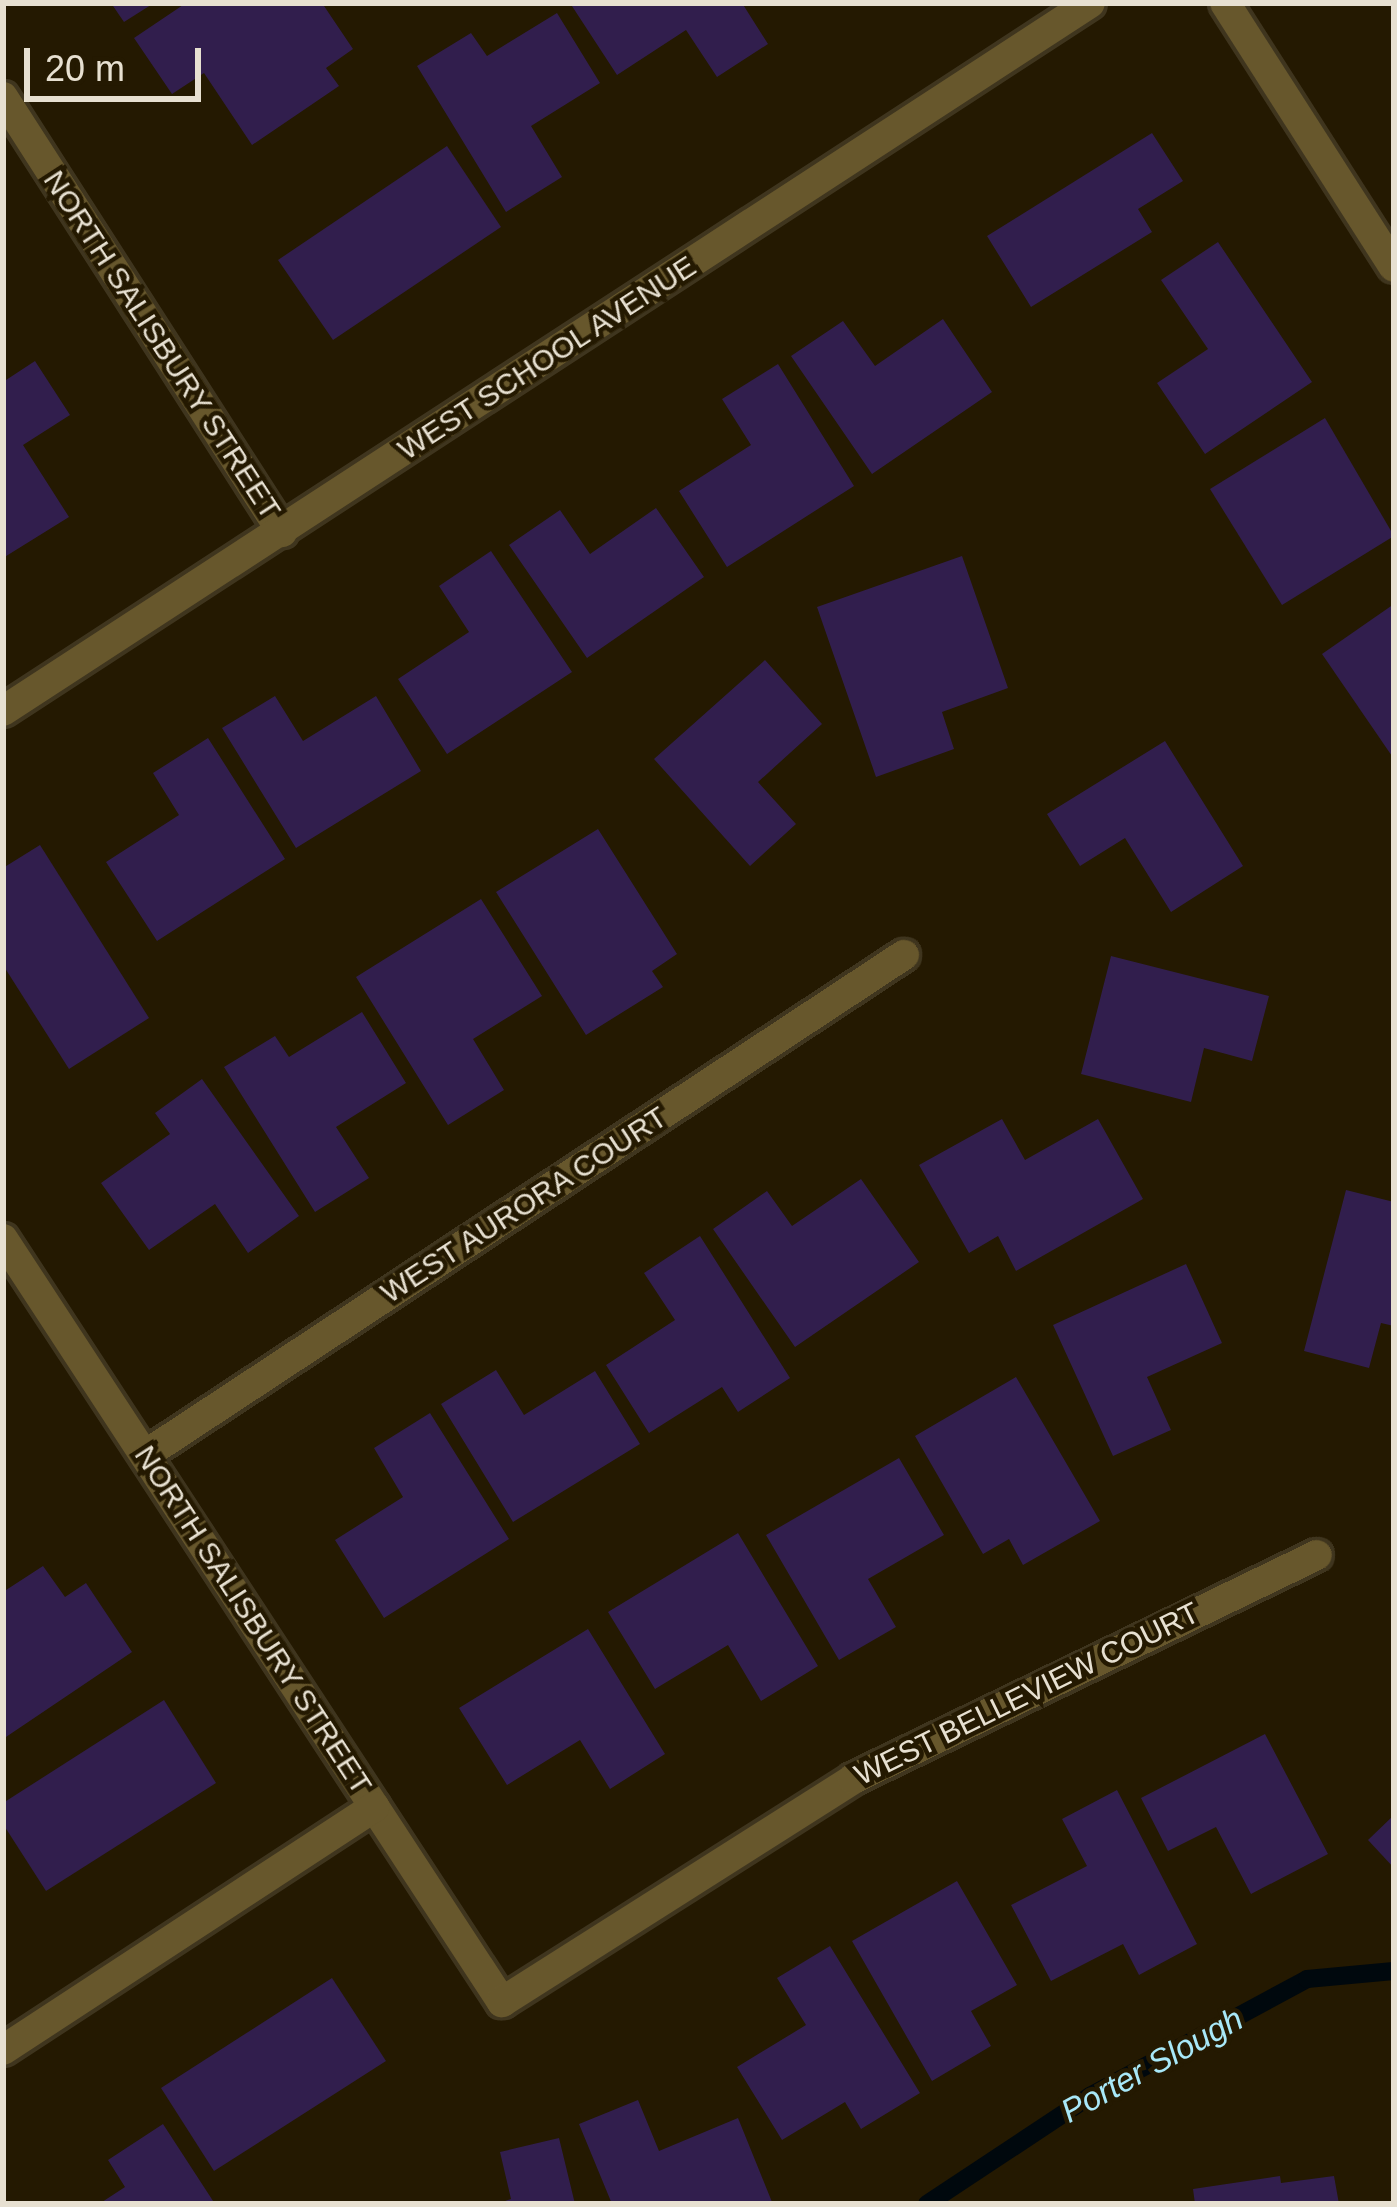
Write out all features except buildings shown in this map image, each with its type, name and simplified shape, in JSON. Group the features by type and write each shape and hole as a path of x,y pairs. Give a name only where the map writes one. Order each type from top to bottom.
{"street":[{"name":"WEST SCHOOL AVENUE","path":"3,711 1090,3"},
{"path":"1226,3 1394,267"},
{"name":"NORTH SALISBURY STREET","path":"3,97 282,532"},
{"name":"WEST AURORA COURT","path":"145,1455 904,955"},
{"name":"NORTH SALISBURY STREET","path":"3,1239 502,2002"},
{"name":"WEST BELLEVIEW COURT","path":"502,2002 853,1779 1317,1555"},
{"path":"3,2050 375,1807"}],"waterway":[{"name":"Porter Slough","path":"927,2204 1090,2096 1307,1979 1394,1971"}]}
